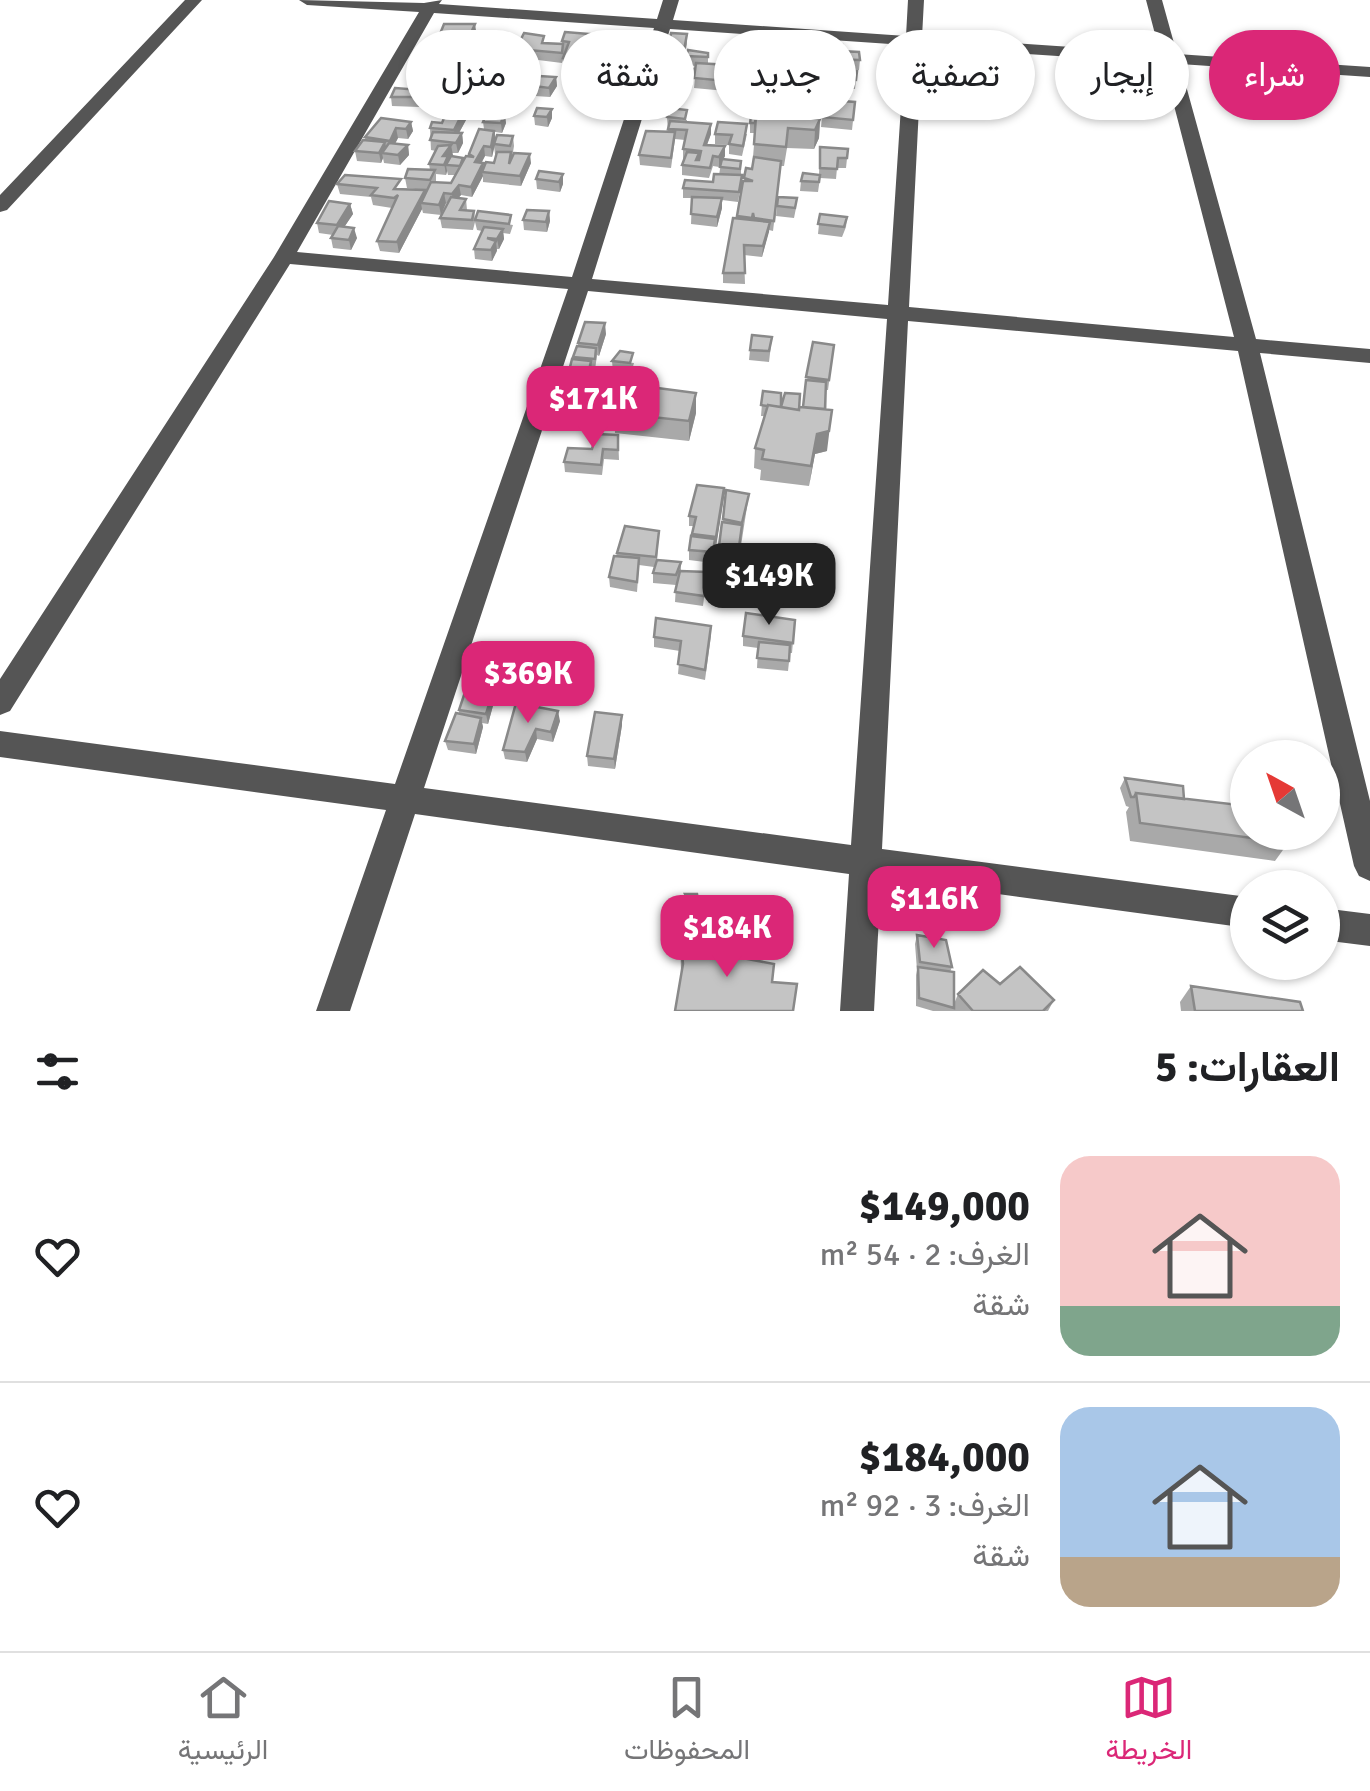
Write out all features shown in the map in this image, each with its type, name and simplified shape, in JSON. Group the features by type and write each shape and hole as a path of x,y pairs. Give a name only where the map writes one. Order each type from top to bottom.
{"street":[{"path":"0,206 194,0"},
{"path":"306,0 667,12 876,36"},
{"path":"914,30 916,0"},
{"path":"1154,0 1162,30"},
{"path":"0,703 284,257 431,5"},
{"path":"333,1011 580,284 667,12"},
{"path":"1189,58 1370,72"},
{"path":"856,1011 909,120"},
{"path":"1186,120 1248,344 1370,866"},
{"path":"284,257 1370,356"},
{"path":"0,744 1230,910"},
{"path":"1340,926 1370,930"}],"building":[{"path":"444,24 475,24 472,30 442,30"},
{"path":"541,36 542,43 561,44 561,53 541,51"},
{"path":"694,51 708,53 708,57 694,56"},
{"path":"696,63 714,64 714,80 694,78"},
{"path":"541,76 556,77 549,88 541,87"},
{"path":"395,88 406,89 406,97 391,97"},
{"path":"541,108 552,109 547,117 541,117"},
{"path":"381,118 411,122 406,129 396,128 390,141 365,137"},
{"path":"459,120 454,130 430,128 432,122"},
{"path":"756,120 820,120 815,130 788,128 786,147 754,144"},
{"path":"670,121 711,124 704,145 725,146 719,157 713,156 710,168 682,165 687,152 699,153 699,160 701,151 683,149 687,130 668,129"},
{"path":"718,122 747,124 743,146 729,144 732,135 715,134"},
{"path":"479,129 494,131 491,147 484,146 475,162 483,163 471,187 459,185 452,194 444,193 439,205 421,203 431,182 451,183 466,156 474,157 469,154"},
{"path":"646,131 675,132 671,158 639,155"},
{"path":"433,132 462,133 456,143 430,140"},
{"path":"497,135 513,136 510,146 494,144"},
{"path":"363,140 385,142 379,153 355,151"},
{"path":"389,143 408,145 398,155 382,153"},
{"path":"451,145 443,156 448,156 444,165 429,164 438,146"},
{"path":"820,147 848,149 847,158 838,158 837,169 820,168"},
{"path":"497,152 511,152 509,164 514,153 530,154 520,176 482,172 486,162 494,163"},
{"path":"451,156 463,158 460,166 446,165"},
{"path":"754,157 781,161 774,221 754,218 753,213 752,218 737,216 743,181 753,181 744,178 746,168 752,169"},
{"path":"722,159 741,161 740,169 720,167"},
{"path":"408,169 435,170 430,180 405,178"},
{"path":"539,171 563,174 559,182 536,179"},
{"path":"803,173 820,175 819,182 801,181"},
{"path":"714,174 742,175 739,192 683,188 685,180 713,182"},
{"path":"345,175 401,179 394,189 425,190 397,242 377,241 398,195 371,195 377,188 337,184"},
{"path":"451,197 466,199 460,210 474,211 472,220 440,218"},
{"path":"692,197 722,198 717,217 691,214"},
{"path":"778,197 797,198 795,208 777,206"},
{"path":"329,201 350,204 337,225 317,223"},
{"path":"527,210 549,211 546,222 523,220"},
{"path":"478,211 511,215 509,224 475,220"},
{"path":"820,214 847,217 844,227 818,224"},
{"path":"733,218 770,222 763,246 744,245 745,273 723,273"},
{"path":"338,226 354,228 349,240 331,238"},
{"path":"484,227 503,229 497,239 487,238 496,241 491,250 474,249"},
{"path":"585,322 605,323 598,345 578,343"},
{"path":"752,335 772,337 769,351 750,350"},
{"path":"813,342 834,345 829,380 806,377"},
{"path":"577,346 596,348 595,359 573,357"},
{"path":"620,351 633,353 630,363 612,361"},
{"path":"572,359 591,361 585,389 561,386 566,374 584,374 569,371"},
{"path":"806,380 826,382 825,409 803,407"},
{"path":"627,384 696,393 689,421 614,413"},
{"path":"555,388 580,390 578,402 553,398"},
{"path":"763,391 781,393 781,407 761,405"},
{"path":"785,393 800,394 799,410 781,407"},
{"path":"768,405 832,410 829,431 817,434 811,466 762,459 764,450 755,448"},
{"path":"596,434 618,435 618,450 603,449 601,465 564,462 568,448 592,449"},
{"path":"697,485 724,488 716,537 692,534 696,517 689,516"},
{"path":"726,490 749,494 742,523 723,519"},
{"path":"722,522 742,525 738,554 718,554"},
{"path":"625,526 659,531 656,557 617,553"},
{"path":"691,536 715,539 713,552 689,550"},
{"path":"614,556 639,558 637,582 609,577"},
{"path":"657,560 681,562 676,575 653,573"},
{"path":"680,571 707,572 704,596 675,592"},
{"path":"746,613 795,620 793,643 743,636"},
{"path":"656,618 711,626 705,670 678,664 681,641 654,637"},
{"path":"759,642 790,645 789,661 757,658"},
{"path":"466,689 493,692 486,714 459,710"},
{"path":"516,703 558,711 551,732 536,729 525,752 503,750"},
{"path":"595,712 622,715 614,759 587,756"},
{"path":"456,713 481,718 474,744 445,741"},
{"path":"1125,778 1183,786 1184,799 1136,793 1131,797"},
{"path":"1136,793 1230,804 1230,835 1140,823"},
{"path":"685,894 697,894 698,900 726,902 724,945 719,944 716,936 686,932"},
{"path":"680,931 716,936 719,944 735,946 737,957 774,964 772,982 797,984 793,1011 675,1011 683,964"},
{"path":"917,935 946,940 952,967 920,962"},
{"path":"918,967 954,972 954,1008 919,998"},
{"path":"1020,967 1054,1000 1043,1011 973,1011 958,994 983,970 1000,984"},
{"path":"1191,986 1300,1002 1303,1011 1195,1011"}]}
